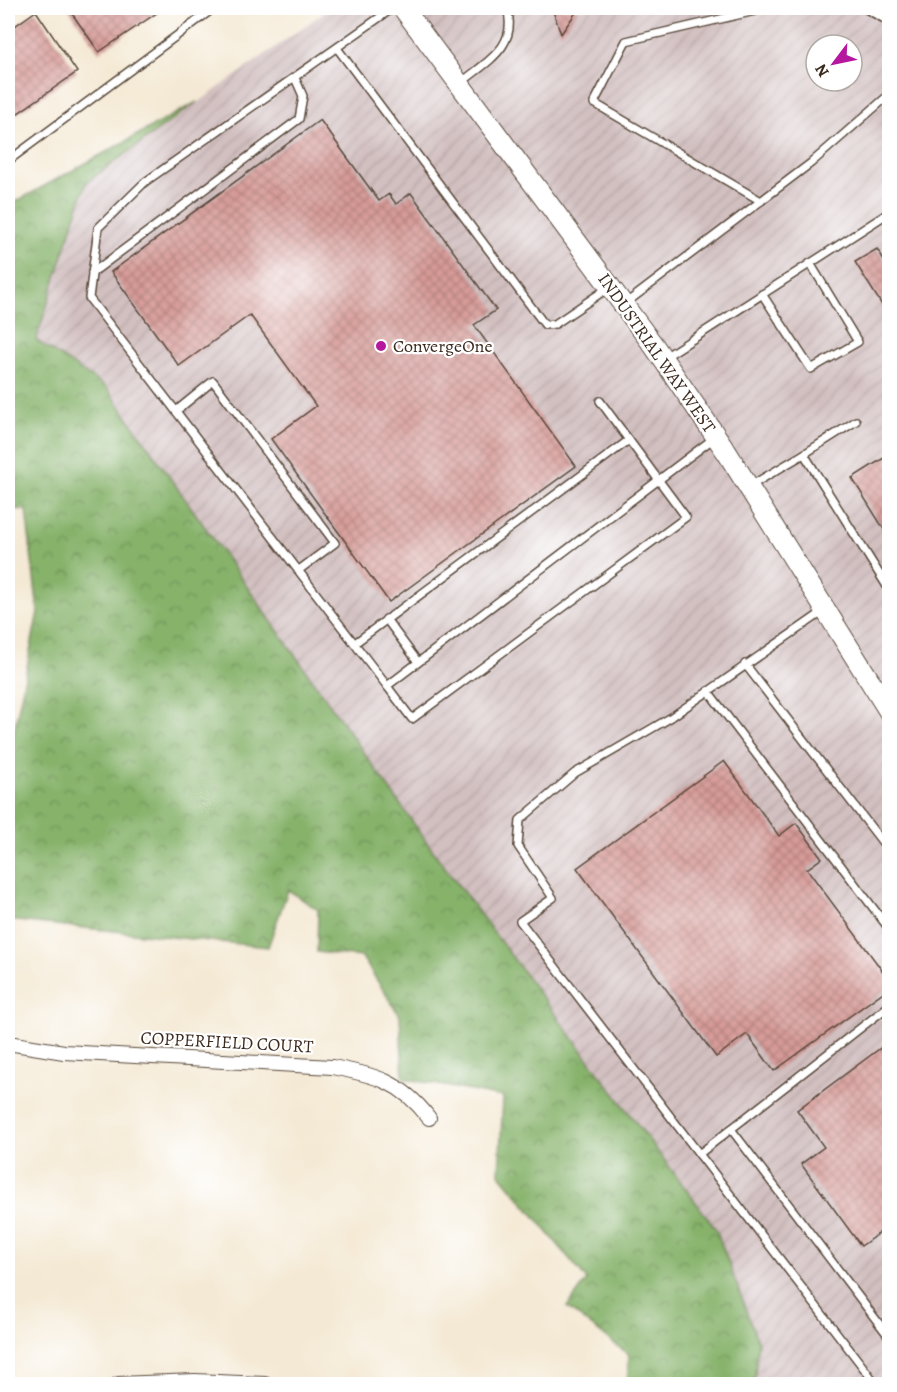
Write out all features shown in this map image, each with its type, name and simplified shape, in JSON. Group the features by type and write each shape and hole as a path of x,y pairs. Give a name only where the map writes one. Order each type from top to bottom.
{"street":[{"name":"INDUSTRIAL WAY WEST","path":"403,8 624,304 717,437 888,706"},
{"name":"COPPERFIELD COURT","path":"8,1042 64,1052 332,1066 364,1073 394,1084 415,1099 429,1118"},
{"path":"118,1384 195,1381 265,1384"}],"lane":[{"path":"8,161 214,8"},
{"path":"393,8 144,182 98,228 89,298 412,719 686,517 600,401"},
{"path":"460,84 494,56 507,41 512,23 507,8"},
{"path":"761,201 594,104 626,41 768,8"},
{"path":"864,8 890,22"},
{"path":"337,48 545,326 555,324 610,286"},
{"path":"92,273 299,119 303,96 295,78"},
{"path":"624,304 812,164 890,94"},
{"path":"662,358 890,212"},
{"path":"762,294 811,369 858,342 810,263"},
{"path":"176,411 213,381 335,543 299,570"},
{"path":"749,487 856,421"},
{"path":"387,686 717,437"},
{"path":"355,643 629,440"},
{"path":"804,454 890,591"},
{"path":"826,610 670,718 575,773 520,820 518,846 553,898 520,921 876,1384"},
{"path":"386,619 418,662"},
{"path":"745,664 890,852"},
{"path":"708,691 890,930"},
{"path":"699,1154 890,1005"},
{"path":"731,1129 890,1338"}],"shaded area":[{"path":"330,8 889,8 889,1384 754,1384 758,1342 716,1229 438,858 107,388 36,340 86,183"}],"green space":[{"path":"197,102 86,183 36,340 107,388 438,858 716,1229 758,1342 754,1384 627,1384 629,1355 567,1307 587,1280 499,1173 503,1097 403,1078 400,1016 362,957 317,952 318,910 288,890 268,947 8,920 8,761 38,612 26,510 8,509 8,206"}],"building":[{"path":"68,8 164,8 99,52"},
{"path":"552,8 579,8 561,34"},
{"path":"36,11 77,72 8,120 8,31"},
{"name":"ConvergeOne","path":"320,120 379,201 389,194 396,204 411,193 496,310 474,325 576,466 389,602 271,439 316,406 250,315 179,366 111,272"},
{"path":"877,249 890,269 890,318 855,262"},
{"path":"890,454 890,539 852,478"},
{"path":"724,761 779,836 796,823 822,858 807,869 890,981 890,987 774,1071 747,1034 716,1057 577,868"},
{"path":"890,1041 890,1225 861,1246 801,1164 824,1147 797,1110"}],"place":[{"name":"ConvergeOne","path":"381,346"}]}
